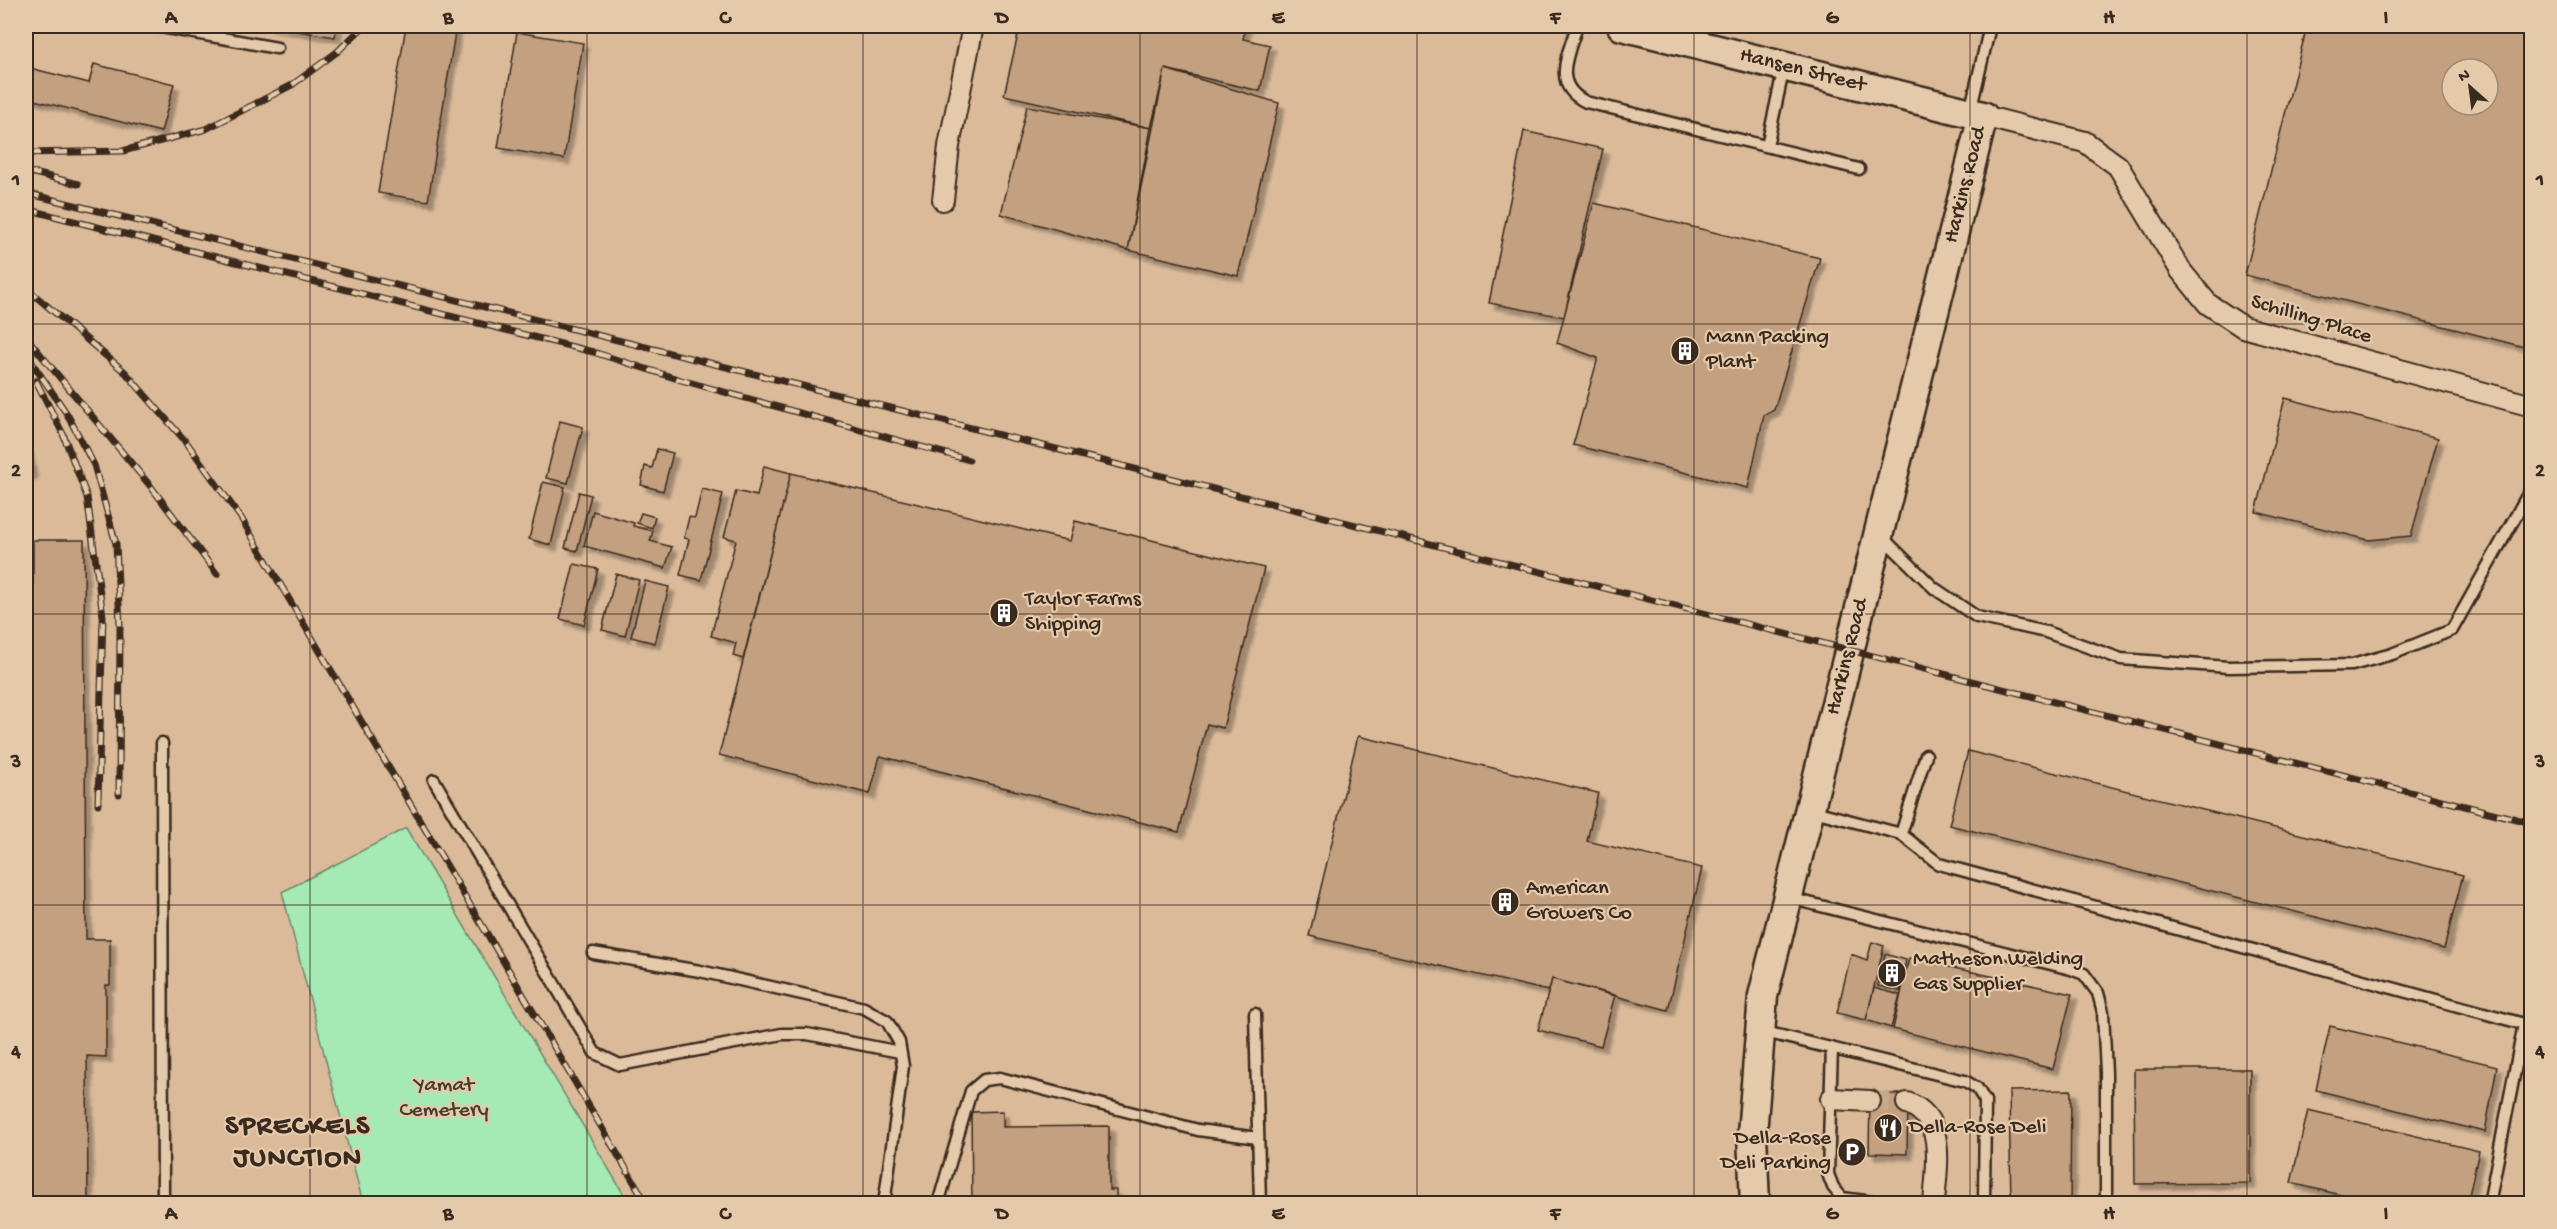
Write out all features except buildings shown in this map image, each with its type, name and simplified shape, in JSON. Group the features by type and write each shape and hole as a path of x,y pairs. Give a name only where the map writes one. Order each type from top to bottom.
{"street":[{"path":"944,200 949,146 973,26"},
{"name":"Hansen Street","path":"1622,26 1977,114"},
{"name":"Schilling Place","path":"1977,114 2085,142 2118,166 2181,271 2208,304 2243,327 2532,406"},
{"name":"Harkins Road","path":"1755,1203 1752,1134 1763,996 1879,533 1977,114"},
{"path":"1830,1099 1870,1101"},
{"path":"1908,1103 1919,1107 1934,1128 1937,1141 1934,1203"}],"lane":[{"path":"156,26 277,48"},
{"path":"1577,26 1565,68 1565,83 1573,95 1586,102 1859,169"},
{"path":"1977,114 1990,26"},
{"path":"1767,146 1784,66"},
{"path":"1879,533 1934,588 1977,617 2046,632 2121,659 2228,667 2352,665 2392,654 2452,630 2532,487"},
{"path":"162,743 163,1203"},
{"path":"1901,834 1926,755"},
{"path":"434,780 595,1053 620,1065 782,1034 799,1034 900,1052"},
{"path":"1810,810 1901,834 1939,864 2524,1024 2489,1203"},
{"path":"1788,897 2084,974 2098,993 2103,1011 2106,1203"},
{"path":"593,953 700,971 864,1008 887,1022 899,1042 903,1066 884,1203"},
{"path":"1255,1014 1260,1203"},
{"path":"1759,1030 1965,1081 1977,1088 1985,1101 1984,1203"},
{"path":"1832,1048 1828,1174 1833,1187 1842,1198 1888,1203"},
{"path":"938,1203 971,1091 984,1080 1000,1078 1198,1130 1258,1138"}],"shaded area":[{"path":"26,26 2531,26 2531,1203 26,1203"}],"green space":[{"name":"Yamat Cemetery","path":"406,828 629,1203 363,1203 282,892"}],"tunnel":[{"path":"1870,1101 1907,1103"}],"railway":[{"path":"26,153 123,151 206,129 292,85 337,52 364,26"},
{"path":"26,171 78,184"},
{"path":"26,193 1048,447 2532,823"},
{"path":"26,209 593,352 681,380 969,460"},
{"path":"26,288 125,372 187,443 241,518 647,1204"},
{"path":"26,337 152,488 217,574"},
{"path":"26,354 67,414 94,465 116,544 120,625 119,794"},
{"path":"36,381 63,434 87,497 103,616 98,804"}],"place":[{"name":"Mann Packing Plant","path":"1685,351"},
{"name":"Taylor Farms Shipping","path":"1004,613"},
{"name":"American Growers Co","path":"1505,902"},
{"name":"Matheson Welding Gas Supplier","path":"1892,973"},
{"name":"Della-Rose Deli","path":"1888,1128"},
{"name":"Della-Rose Deli Parking","path":"1852,1152"}],"district":[{"name":"SPRECKELS JUNCTION","path":"298,1143"}]}
